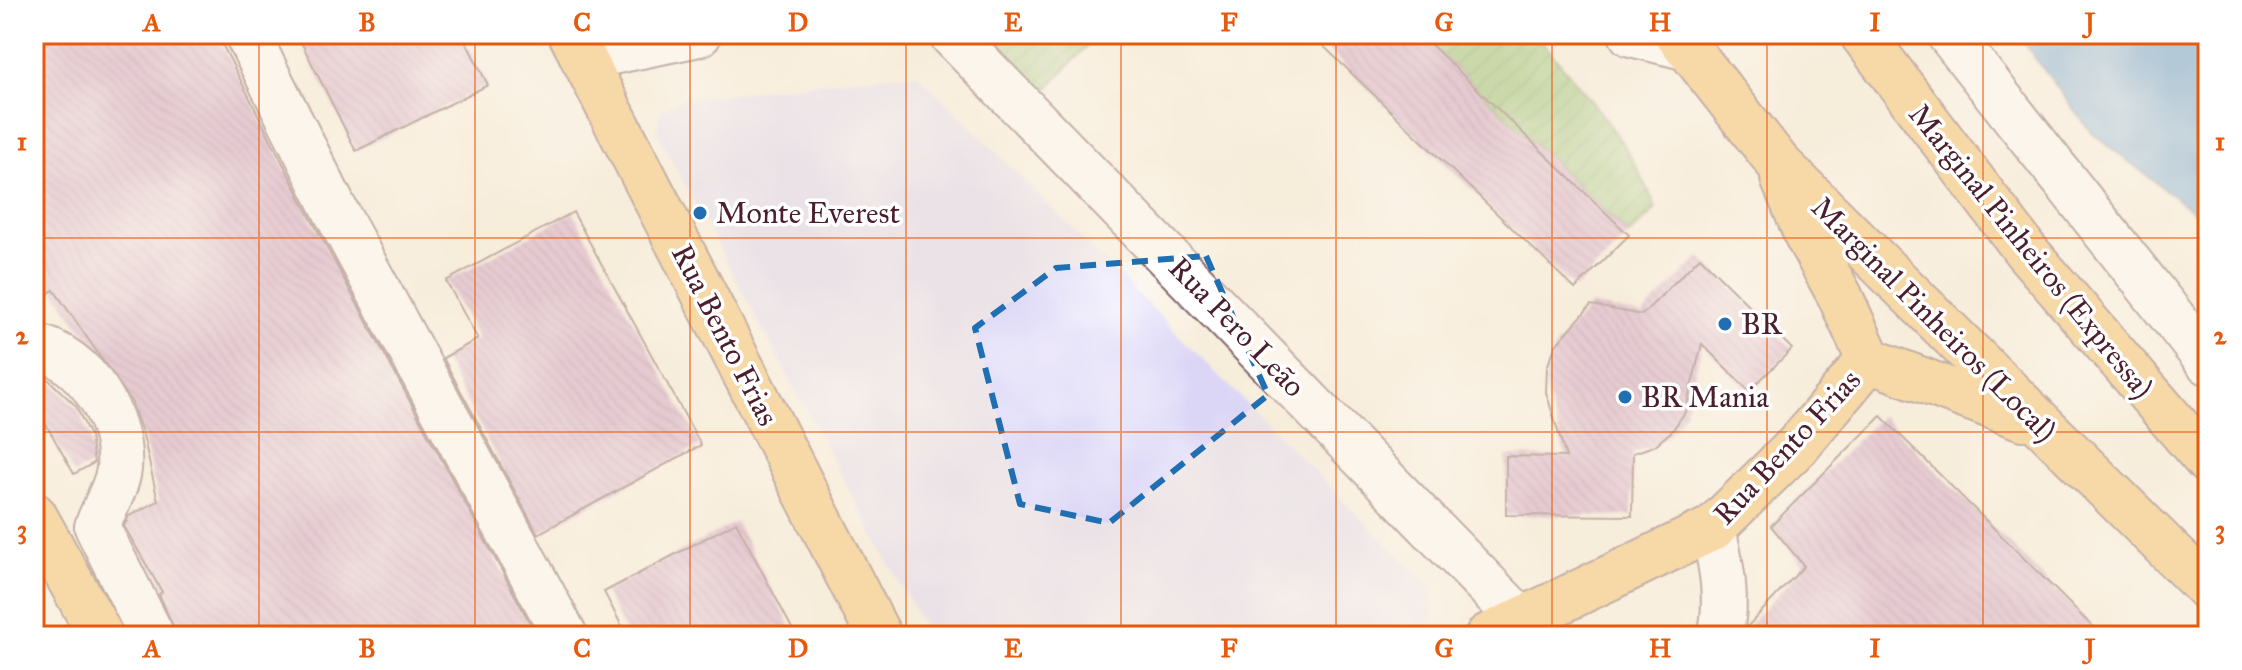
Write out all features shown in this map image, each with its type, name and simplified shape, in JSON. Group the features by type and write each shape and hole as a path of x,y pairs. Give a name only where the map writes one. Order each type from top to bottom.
{"main road":[{"name":"Marginal Pinheiros (Expressa)","path":"1862,34 2026,251 2208,462"},
{"name":"Marginal Pinheiros (Local)","path":"1682,41 1779,164 2208,589"},
{"name":"Rua Bento Frias","path":"577,46 879,636"},
{"path":"1779,164 1789,199 1869,360 2042,426"},
{"name":"Rua Bento Frias","path":"1514,631 1713,528 1797,446 1869,360"},
{"path":"34,515 101,636"}],"street":[{"path":"247,34 335,210 565,636"},
{"path":"577,46 699,34"},
{"name":"Rua Pero Leão","path":"951,34 1514,631"},
{"path":"1631,34 1682,41"},
{"path":"1949,34 2208,362"},
{"path":"34,346 52,349 71,362 104,402 119,471 97,527 152,636"},
{"path":"1713,528 1722,570 1724,610 1720,636"}],"highlighted area":[{"path":"1206,256 1268,395 1109,523 1020,504 975,328 1056,268"}],"shaded area":[{"path":"918,74 1429,586 1434,615 1420,633 928,636 656,131 660,111 682,99 876,76"}],"green space":[{"path":"988,34 1074,34 1087,46 1043,93"},
{"path":"1420,34 1536,34 1619,138 1656,209 1629,235"}],"water":[{"path":"2017,34 2208,34 2208,223 2091,132"}],"building":[{"path":"49,34 217,34 313,222 537,636 177,636 159,594 162,592 124,526 129,516 158,501 143,435 131,401 54,290 34,300 34,42"},
{"path":"297,34 462,34 488,85 356,151"},
{"path":"1311,34 1420,34 1629,235 1575,289"},
{"path":"573,212 701,445 538,534 443,358 478,339 446,281"},
{"path":"1700,257 1792,349 1749,391 1702,344 1685,412 1672,431 1654,446 1633,453 1632,516 1506,515 1506,456 1566,457 1546,392 1547,367 1556,345 1591,305 1642,315"},
{"path":"48,379 76,406 90,436 94,463 74,474 34,403 34,387"},
{"path":"1881,416 2102,636 1745,636 1747,627 1804,566 1771,526"},
{"path":"736,522 796,636 627,636 604,592"}],"place":[{"name":"Monte Everest","path":"700,213"},
{"name":"BR","path":"1725,324"},
{"name":"BR Mania","path":"1625,397"}]}
